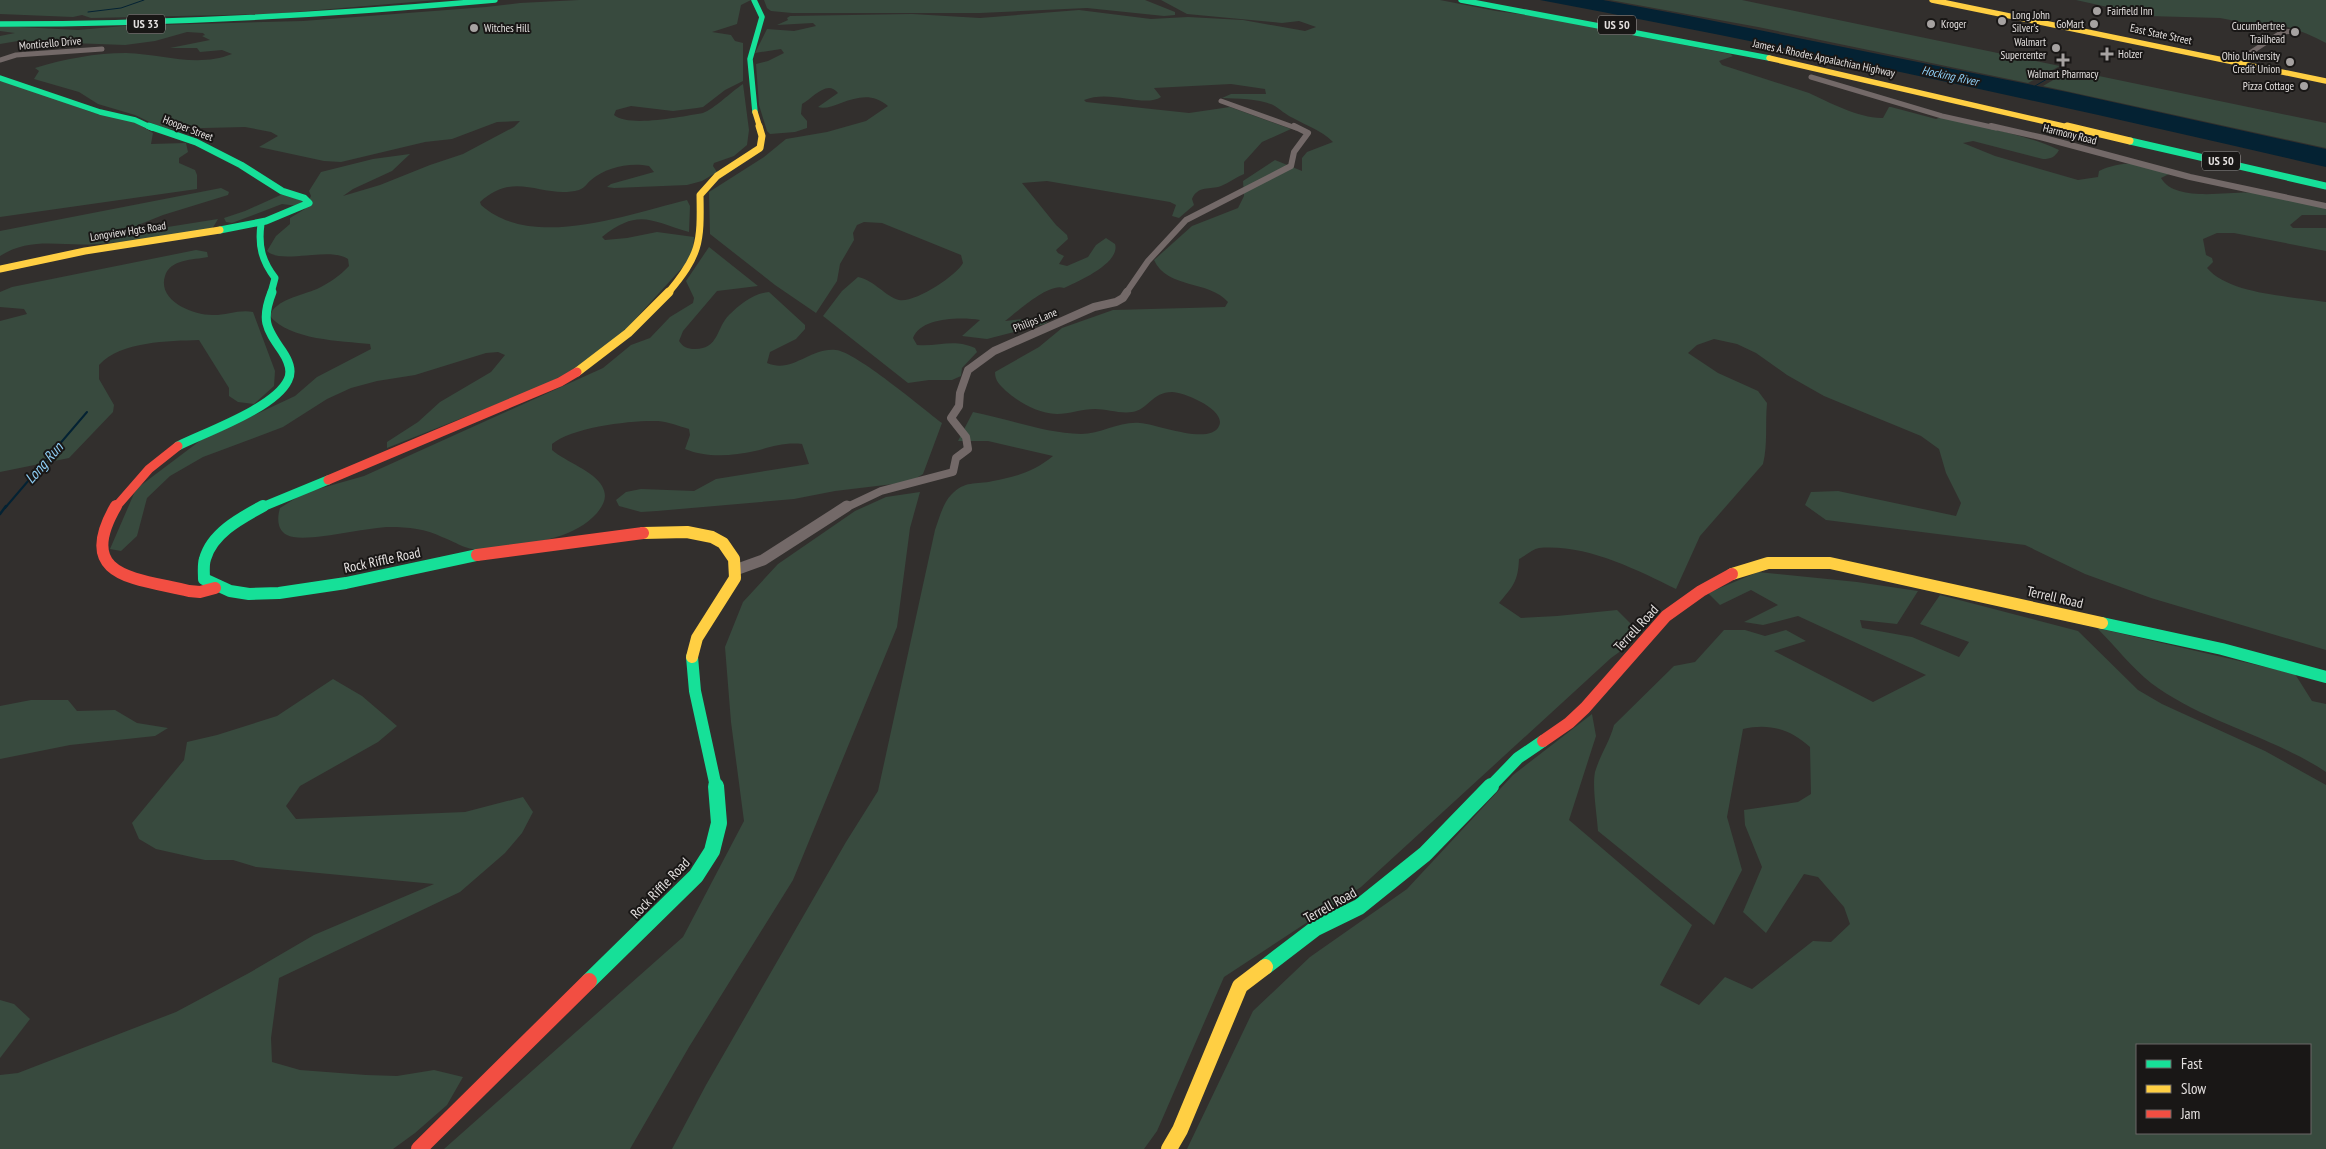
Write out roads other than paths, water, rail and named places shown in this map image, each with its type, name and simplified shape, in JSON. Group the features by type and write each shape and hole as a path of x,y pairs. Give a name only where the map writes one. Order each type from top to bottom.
{"main road":[{"name":"US 33","path":"0,22 240,17 462,0"},
{"name":"US 33","path":"0,22 134,24 233,20 361,12 495,0"},
{"path":"215,588 204,579 201,572 204,554 225,529 248,514 560,382 585,369 625,339 694,259 699,246 700,195 708,184 760,148 762,143 754,109 750,59 762,17 754,0"},
{"name":"James A. Rhodes Appalachian Highway","path":"1461,0 1845,75 2326,186"},
{"path":"1465,0 1526,12"},
{"name":"James A. Rhodes Appalachian Highway","path":"1482,0 1852,72 2326,180"},
{"name":"East State Street","path":"1932,0 2326,81"},
{"name":"Hooper Street","path":"0,78 100,112 135,120 164,133 196,142 241,164 282,190 304,198 309,203 289,214 261,224"},
{"name":"Rock Riffle Road","path":"261,224 257,244 258,252 267,268 276,278 276,287 265,311 265,321 289,364 291,375 289,383 276,396 253,410 190,438 160,457 140,476 113,510 103,531 100,546 101,558 108,568 118,573 189,591 200,592 215,588 247,594 298,591 506,550 627,534 669,532 711,537 725,544 734,554 738,569 725,596 697,638 691,663 695,691 716,788 719,823 712,851 696,876 418,1149"},
{"name":"Longview Hgts Road","path":"0,269 85,251 261,224"},
{"name":"Terrell Road","path":"1169,1149 1180,1130 1240,986 1316,928 1359,907 1425,854 1518,758 1569,723 1585,708 1666,616 1682,603 1732,575 1766,562 1830,563 2222,649 2326,677"}],"street":[{"path":"2231,61 2239,60 2282,32 2298,31"},
{"name":"Monticello Drive","path":"0,60 16,55 102,49"},
{"name":"Harmony Road","path":"1811,77 1942,116 2044,138 2190,177 2326,206"},
{"name":"Philips Lane","path":"738,569 748,567 763,560 854,502 881,491 952,472 952,461 955,456 968,449 966,437 951,418 959,406 960,393 968,370 994,351 1015,340 1094,307 1116,302 1123,298 1148,261 1186,220 1291,166 1290,158 1293,151 1308,134 1288,124 1221,101"}],"water":[{"name":"Hocking River","path":"1540,0 1603,0 2067,92 2326,149 2326,167 1934,79"}],"waterway":[{"path":"88,12 121,8 144,0"},
{"path":"2035,86 2047,79 2046,77 2064,68"},
{"name":"Long Run","path":"5,508 87,412"},
{"name":"Long Run","path":"0,514 6,506"}],"place":[{"name":"Fairfield Inn","path":"2097,11"},
{"name":"Long John Silver's","path":"2002,21"},
{"name":"Kroger","path":"1931,24"},
{"name":"GoMart","path":"2094,24"},
{"name":"Witches Hill","path":"474,28"},
{"name":"Cucumbertree Trailhead","path":"2295,32"},
{"name":"Walmart Supercenter","path":"2056,48"},
{"name":"Holzer","path":"2107,54"},
{"name":"Walmart Pharmacy","path":"2063,60"},
{"name":"Ohio University Credit Union","path":"2290,62"},
{"name":"Pizza Cottage","path":"2304,86"}]}
